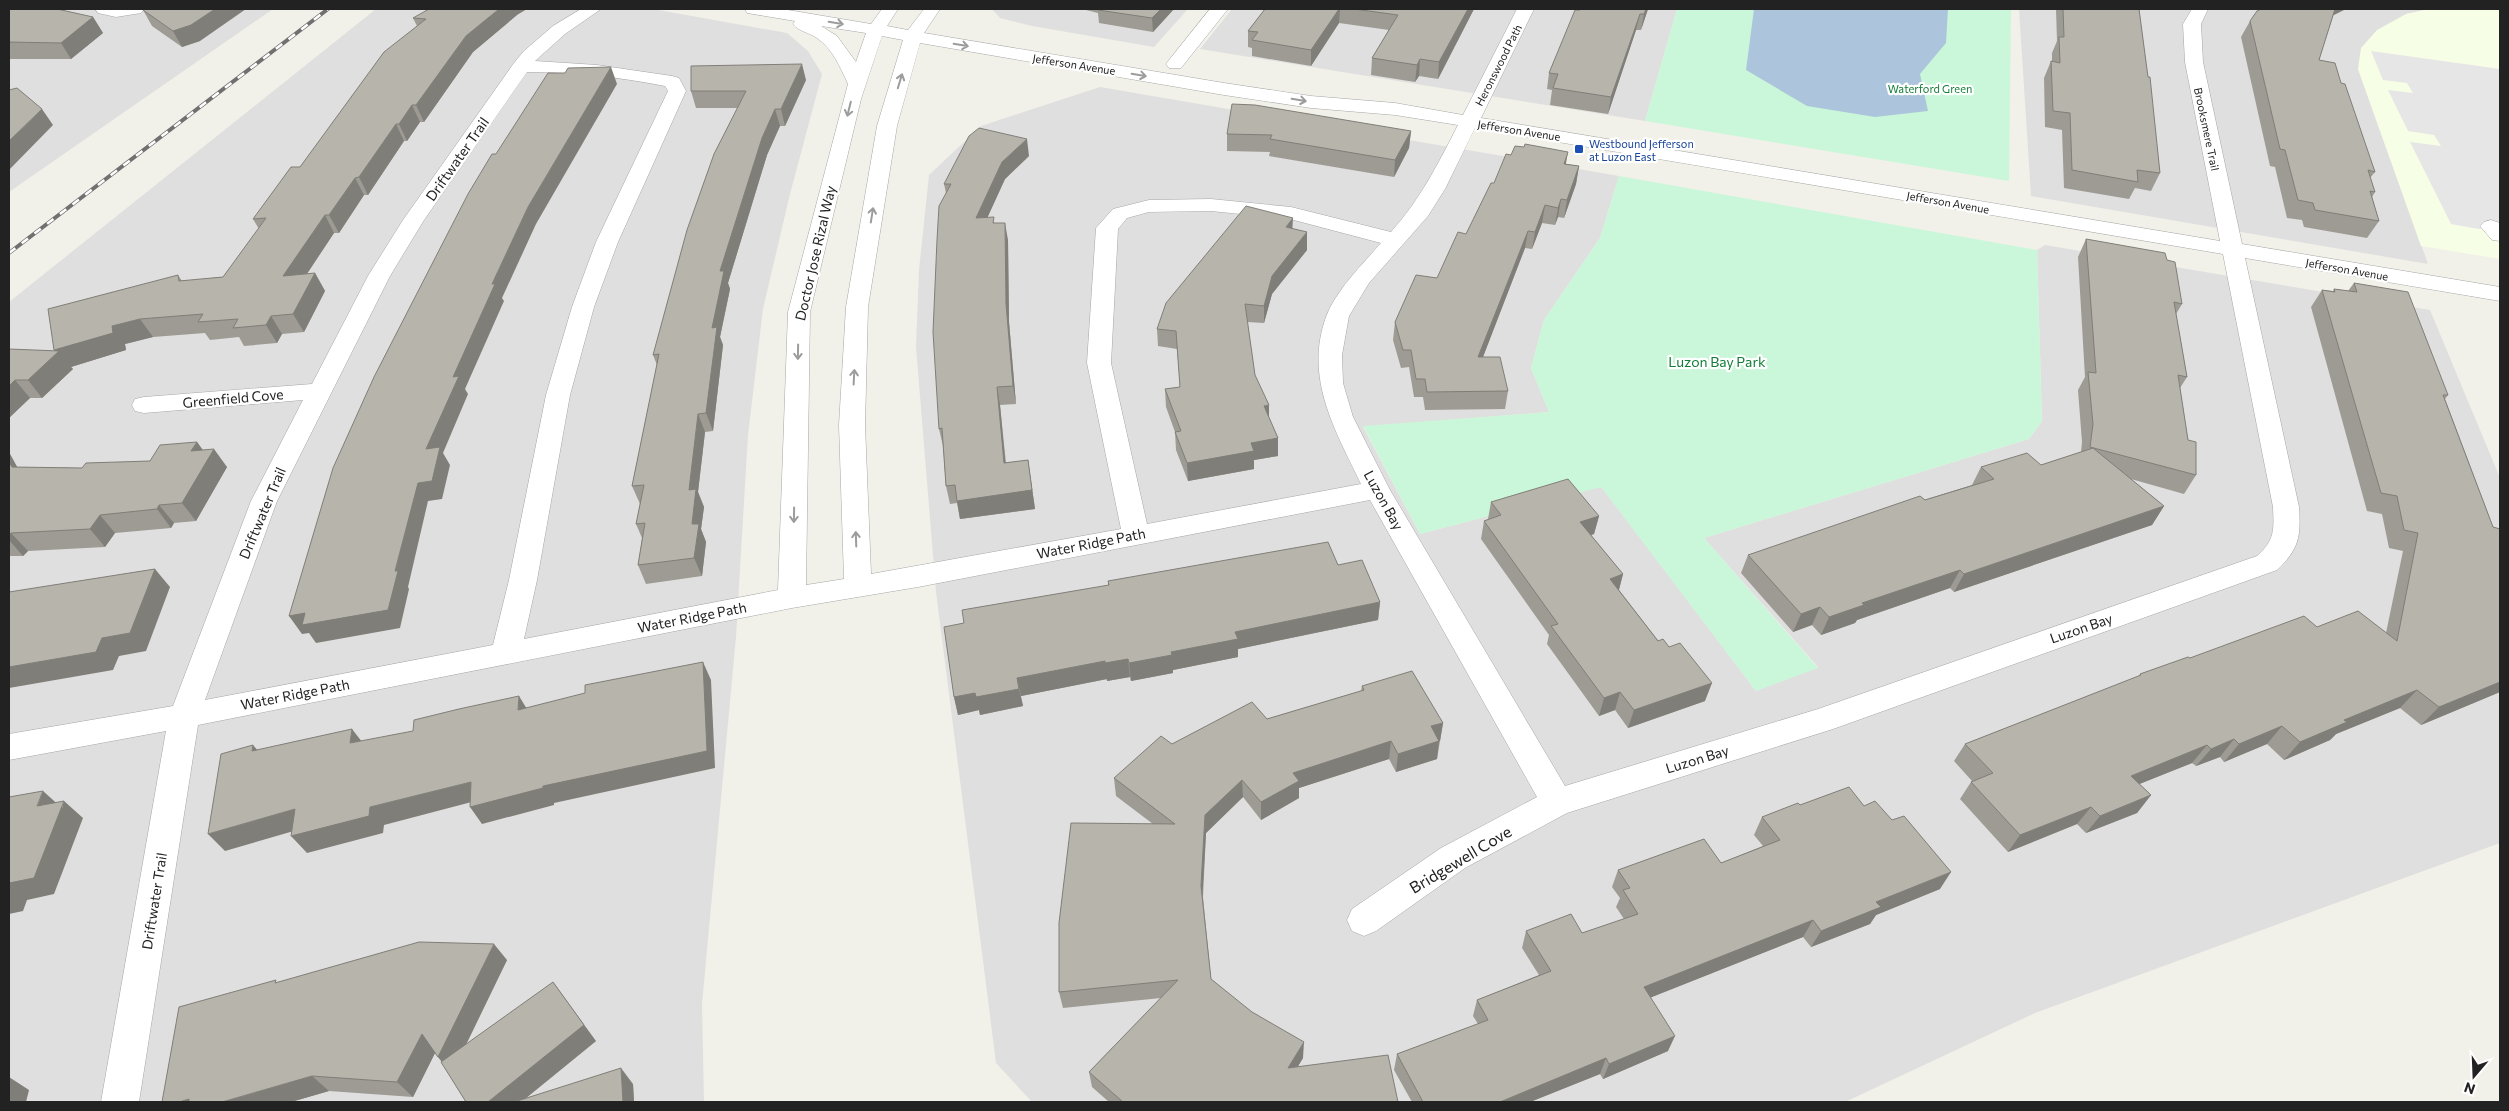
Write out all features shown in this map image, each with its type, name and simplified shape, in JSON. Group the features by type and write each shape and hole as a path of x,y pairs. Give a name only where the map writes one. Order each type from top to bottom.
{"street":[{"path":"104,9 116,12 135,9"},
{"name":"Driftwater Trail","path":"120,1102 184,716 264,501 322,391 379,276 414,220 520,67 544,43 592,9"},
{"path":"1175,64 1219,9"},
{"name":"Heronswood Path","path":"1470,122 1526,9"},
{"name":"Brooksmere Trail","path":"2200,9 2192,24 2194,62 2234,250"},
{"path":"759,10 808,26 834,42 846,57 857,84"},
{"name":"Jefferson Avenue","path":"759,10 880,16 923,22 1311,102 1395,109"},
{"name":"Doctor Jose Rizal Way","path":"792,598 798,312 857,84 880,16"},
{"path":"858,588 852,425 858,307 887,126 923,22"},
{"name":"Jefferson Avenue","path":"923,22 970,32 1319,89 1395,109 1470,122 2500,294"},
{"path":"506,654 523,580 558,396 583,307 636,176 677,91 672,82 625,74 579,67 520,67"},
{"name":"Luzon Bay","path":"1470,122 1436,190 1417,216 1360,280 1338,316 1330,355 1331,383 1341,417 1376,490 1558,802 1822,720 2267,563 2282,549 2287,524 2286,507 2234,250"},
{"path":"1136,534 1099,363 1107,228 1120,214 1150,206 1211,205 1291,213 1395,240"},
{"name":"Greenfield Cove","path":"144,405 322,391"},
{"name":"Water Ridge Path","path":"9,747 184,716 792,598 858,588 1376,490"},
{"name":"Bridgewell Cove","path":"1364,920 1453,858 1558,802"}],"shaded area":[{"path":"9,9 273,9 9,192"},
{"path":"376,9 653,9 787,33 808,51 822,74 790,194 763,309 748,435 736,637 702,1004 704,1102 9,1102 9,302"},
{"path":"992,9 1188,9 1154,47 1032,26 1000,18"},
{"path":"1232,9 1677,9 1645,121 1200,49"},
{"path":"2019,9 2429,9 2406,14 2358,69 2428,264 2031,196"},
{"path":"2429,9 2500,9 2500,259 2421,246 2358,69 2361,48 2377,30 2406,14"},
{"path":"2371,51 2500,69 2500,225 2479,229 2451,224 2410,142 2441,146 2434,135 2408,131 2388,90 2413,93 2407,83 2383,80"},
{"path":"1100,87 1619,176 1600,238 1544,320 1531,368 1549,412 1363,427 1420,534 1601,486 1756,691 1818,667 1704,538 2029,439 2042,421 2037,250 2045,245 2430,310 2500,478 2500,843 2035,1013 1845,1102 1032,1102 996,1063 936,592 916,347 919,270 929,175 981,126"}],"green space":[{"name":"Waterford Green","path":"1677,9 2011,9 2009,181 1645,121"},
{"name":"Luzon Bay Park","path":"1619,176 2037,250 2042,421 2029,439 1704,538 1818,668 1756,691 1601,487 1420,534 1363,426 1549,412 1531,368 1544,320 1600,238"}],"water":[{"path":"1754,9 1948,9 1946,43 1920,74 1928,111 1875,117 1807,106 1746,70"}],"building":[{"path":"9,9 57,9 93,17 61,43 9,42"},
{"path":"215,9 191,25 173,31 143,10"},
{"path":"429,9 499,9 466,36 416,105 412,105 399,124 396,124 359,177 355,178 329,215 325,215 283,276 315,273 293,314 271,316 266,325 233,328 238,319 198,322 203,314 140,319 112,326 113,333 54,350 48,309 178,275 179,281 223,277 266,218 253,219 291,167 300,167 384,52 426,19 413,18"},
{"path":"1098,9 1161,9 1152,18"},
{"path":"1265,9 1339,9 1311,50 1252,40 1258,32 1248,31"},
{"path":"1354,9 1468,9 1439,62 1420,59 1417,65 1372,58 1398,15"},
{"path":"1646,9 1644,14 1640,14 1611,97 1553,88 1558,74 1549,73 1575,10"},
{"path":"2063,9 2139,9 2148,77 2150,77 2160,173 2137,170 2138,182 2072,170 2070,113 2053,111 2051,61 2060,63 2059,37 2064,37"},
{"path":"2261,9 2335,9 2319,60 2335,63 2341,83 2345,84 2375,172 2368,170 2375,192 2370,191 2379,221 2315,210 2313,203 2298,200 2285,150 2280,149 2250,21 2257,11"},
{"path":"802,64 781,109 775,109 762,138 720,271 724,271 712,328 717,327 706,413 698,414 689,490 696,489 692,524 699,524 694,558 638,565 645,523 636,524 644,485 632,486 659,354 653,355 687,230 714,154 746,91 691,91 691,66"},
{"path":"611,67 528,207 492,284 495,284 453,377 459,376 426,449 440,447 432,481 418,483 395,571 398,571 388,610 302,625 305,613 289,616 333,468 374,377 468,194 492,154 496,154 548,73 565,73 568,68"},
{"path":"17,88 42,109 9,141 9,90"},
{"path":"1232,104 1255,105 1411,131 1395,160 1270,139 1272,135 1227,134"},
{"path":"979,128 1027,139 1002,162 976,218 994,217 993,223 1005,223 1006,304 1013,386 997,387 1004,463 1028,460 1032,490 957,501 955,485 946,486 942,428 939,429 933,332 939,206 951,184 944,184 969,136"},
{"path":"1525,144 1568,152 1564,164 1579,166 1567,200 1561,199 1558,208 1545,205 1535,232 1528,231 1478,357 1500,357 1508,391 1427,392 1425,379 1416,379 1411,350 1403,350 1395,322 1416,275 1437,278 1458,232 1466,234 1491,183 1494,183 1506,154 1511,155 1515,146 1524,147"},
{"path":"1246,206 1293,218 1286,227 1307,232 1272,276 1264,306 1245,304 1255,375 1269,405 1264,406 1278,438 1251,443 1254,451 1187,463 1175,432 1181,431 1165,389 1180,387 1176,331 1157,329 1166,303"},
{"path":"2086,239 2165,253 2167,260 2175,262 2182,304 2174,302 2187,377 2178,375 2188,440 2196,442 2196,475 2090,447 2093,424 2088,372 2096,373"},
{"path":"2354,283 2408,292 2448,395 2443,395 2493,527 2500,529 2500,682 2439,707 2417,690 2344,720 2347,722 2300,742 2282,726 2239,744 2234,739 2211,749 2207,745 2131,776 2151,795 2100,816 2091,807 2020,835 1971,782 1993,773 1965,744 2140,674 2188,657 2190,658 2304,616 2317,627 2358,611 2397,641 2418,533 2404,530 2397,496 2381,493 2322,290 2335,292 2334,289 2357,292"},
{"path":"9,349 59,351 28,380 15,380 9,386"},
{"path":"197,442 191,451 214,449 182,503 159,505 157,509 100,515 90,529 11,533 9,536 9,462 12,467 82,468 86,463 150,461 160,445"},
{"path":"2093,448 2164,506 1964,574 1960,570 1862,603 1864,605 1829,617 1820,607 1801,614 1748,555 1920,496 1925,500 1994,479 1981,467 2027,453 2041,465"},
{"path":"1568,479 1599,516 1580,522 1623,574 1610,579 1658,641 1663,639 1669,647 1680,643 1712,683 1634,710 1620,692 1604,698 1551,626 1558,624 1484,521 1501,515 1491,502"},
{"path":"1328,542 1338,565 1362,560 1380,602 1235,632 1238,639 1171,652 1172,655 1129,663 1128,659 1105,663 1105,661 1017,678 1019,689 976,697 975,693 954,697 944,627 964,623 962,610 1109,585 1108,581"},
{"path":"155,569 130,633 102,638 96,652 9,667 9,592"},
{"path":"703,662 707,751 543,786 543,788 470,807 471,782 370,807 369,816 291,836 295,809 208,834 221,754 253,745 252,751 352,729 350,743 413,731 414,720 459,709 519,696 518,710 585,693 585,685"},
{"path":"1412,671 1443,723 1431,726 1439,741 1398,754 1391,741 1293,773 1299,781 1261,802 1242,780 1205,815 1201,886 1211,979 1252,1012 1304,1042 1288,1068 1388,1055 1398,1102 1123,1102 1089,1072 1178,980 1059,992 1059,923 1071,823 1175,824 1114,778 1161,736 1172,744 1252,702 1267,719 1364,690 1362,686"},
{"path":"1849,787 1864,806 1875,801 1892,820 1904,816 1951,872 1876,902 1881,907 1821,931 1813,920 1644,987 1675,1036 1609,1064 1606,1058 1500,1102 1423,1102 1397,1054 1488,1020 1477,1000 1551,971 1526,931 1571,914 1582,933 1638,914 1623,890 1630,888 1618,870 1704,839 1721,863 1780,840 1762,817"},
{"path":"43,791 37,806 64,801 34,878 9,883 9,797"},
{"path":"419,942 494,944 438,1057 422,1034 397,1082 312,1076 222,1102 189,1102 189,1099 179,1102 162,1102 179,1007 276,980 275,983"},
{"path":"553,982 584,1025 488,1102 466,1102 441,1062"},
{"path":"621,1068 623,1102 514,1102"}],"railway":[{"path":"9,253 328,9"}],"place":[{"name":"Westbound Jefferson at Luzon East","path":"1579,149"}]}
